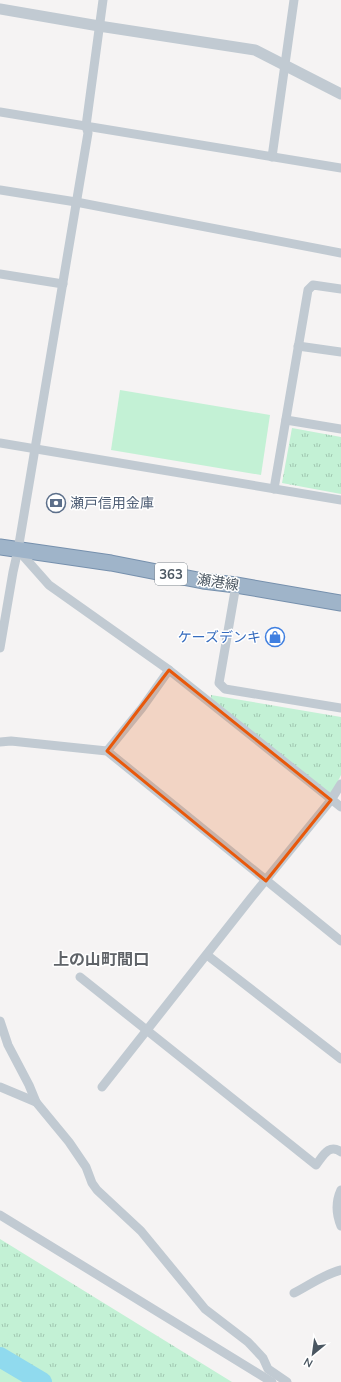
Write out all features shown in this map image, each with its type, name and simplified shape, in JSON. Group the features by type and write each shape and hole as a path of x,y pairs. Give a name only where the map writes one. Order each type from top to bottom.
{"highway":[{"name":"瀬港線","path":"0,547 111,563 203,581 236,585 341,603"}],"street":[{"path":"0,648 3,610 18,550 88,133 86,126 103,0"},
{"path":"272,157 294,0"},
{"path":"0,9 255,50 341,94"},
{"path":"0,112 341,168"},
{"path":"0,190 76,202 341,253"},
{"path":"0,274 63,284"},
{"path":"274,489 308,290 313,285 340,285"},
{"path":"298,346 341,352"},
{"path":"286,420 341,429"},
{"path":"0,443 341,500"},
{"path":"18,550 49,585 169,670 341,807"},
{"path":"236,585 219,683 225,689 341,708"},
{"path":"107,751 142,708 169,670"},
{"path":"0,742 11,741 107,751 341,941"},
{"path":"102,1088 332,800 341,784"},
{"path":"207,955 341,1059"},
{"path":"80,978 316,1165 331,1148 337,1149 341,1152"},
{"path":"0,1021 8,1045 29,1085 36,1102 69,1142 86,1167 92,1183 97,1190 141,1232 205,1310 248,1342 263,1358 268,1369 287,1382"},
{"path":"0,1087 36,1102"},
{"path":"341,1190 336,1206 338,1219 341,1226"},
{"path":"0,1215 272,1382"},
{"path":"294,1293 321,1277 341,1270"}],"highlighted area":[{"path":"169,670 331,800 266,881 107,751"}],"green space":[{"path":"120,390 270,415 261,475 111,450"},
{"path":"292,428 341,437 341,494 282,483"},
{"path":"211,695 341,717 341,775 331,795 211,699"},
{"path":"0,1239 232,1382 0,1382"}],"waterway":[{"path":"0,1357 42,1382"}],"place":[{"name":"瀬戸信用金庫","path":"56,503"},
{"name":"ケーズデンキ","path":"275,637"}],"district":[{"name":"上の山町間口","path":"101,959"}]}
